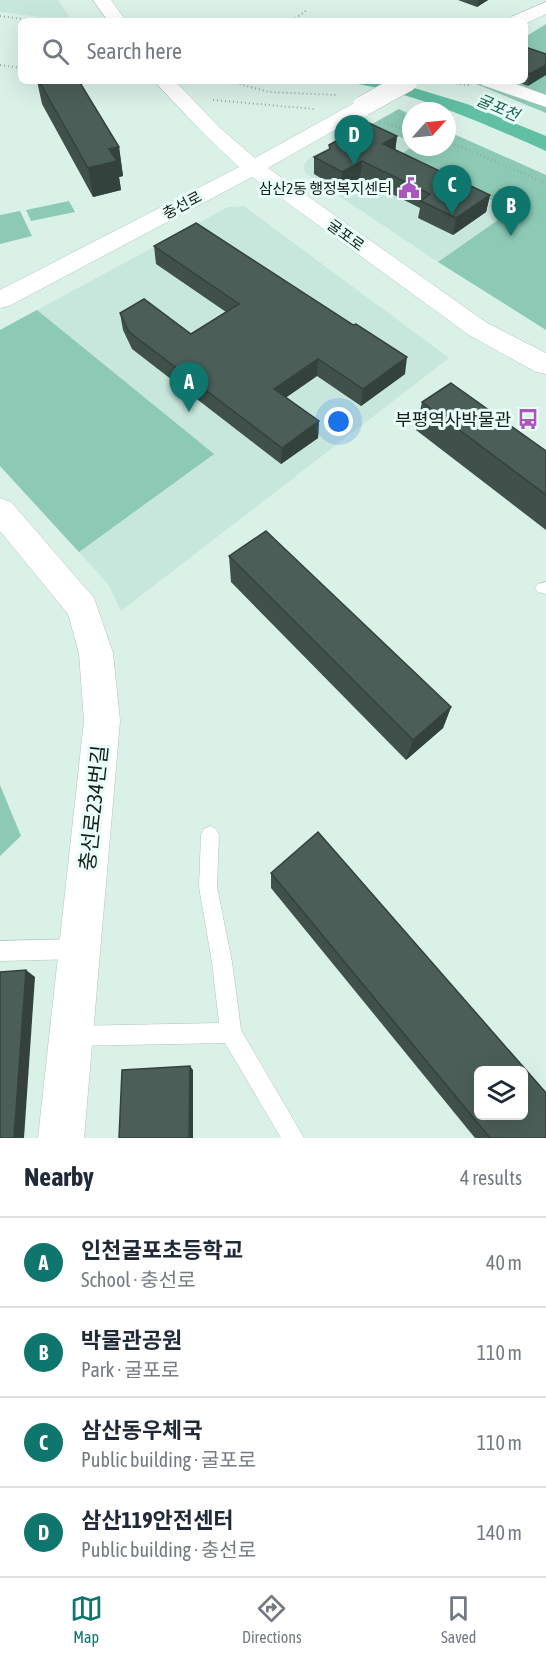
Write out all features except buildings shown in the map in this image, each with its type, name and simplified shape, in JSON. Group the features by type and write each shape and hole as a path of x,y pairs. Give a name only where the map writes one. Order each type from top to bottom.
{"street":[{"path":"102,0 115,18"},
{"path":"524,18 546,7"},
{"name":"굴포로","path":"167,84 253,168 478,329 544,361"},
{"name":"충선로","path":"0,300 253,168 370,114 405,84"},
{"path":"498,84 546,101"},
{"name":"충선로234번길","path":"0,510 83,608 96,653 102,721 69,1036 61,1138"}],"lane":[{"path":"210,835 208,887 222,962 231,1033 293,1138"},
{"path":"0,951 78,949"},
{"path":"69,1036 231,1033"}],"path":[{"path":"296,18 307,10"},
{"path":"0,16 18,18"},
{"path":"0,65 18,68"},
{"path":"239,84 269,92 338,95"},
{"path":"212,100 314,109"},
{"path":"396,112 402,116"},
{"path":"370,114 402,127"},
{"path":"456,145 546,183"}],"shaded area":[{"path":"0,0 58,0 69,17 40,17 0,12"},
{"path":"546,24 546,113 476,84 528,84 528,35"},
{"name":"굴포천","path":"356,84 401,84 467,104 546,136 546,151 456,113 456,102 425,102"},
{"path":"399,109 402,110 402,138 372,124"},
{"path":"372,124 402,138 402,155 398,158 512,210 438,262 305,173 304,165 309,158"},
{"path":"456,135 546,175 546,330 438,262 512,210 397,157 402,154 402,156 456,156"},
{"path":"69,201 75,212 31,221 26,210"},
{"path":"244,206 449,358 121,611 108,584 0,466 0,330 228,207"},
{"path":"20,211 32,236 0,244 0,215"},
{"path":"37,310 214,454 79,552 0,466 0,330"},
{"path":"0,785 21,836 0,856"}],"place":[{"name":"삼산119안전센터","path":"354,165"},
{"name":"삼산2동 행정복지센터","path":"409,188"},
{"name":"삼산동우체국","path":"452,215"},
{"name":"박물관공원","path":"511,236"},
{"name":"인천굴포초등학교","path":"189,412"},
{"name":"부평역사박물관","path":"528,419"}]}
